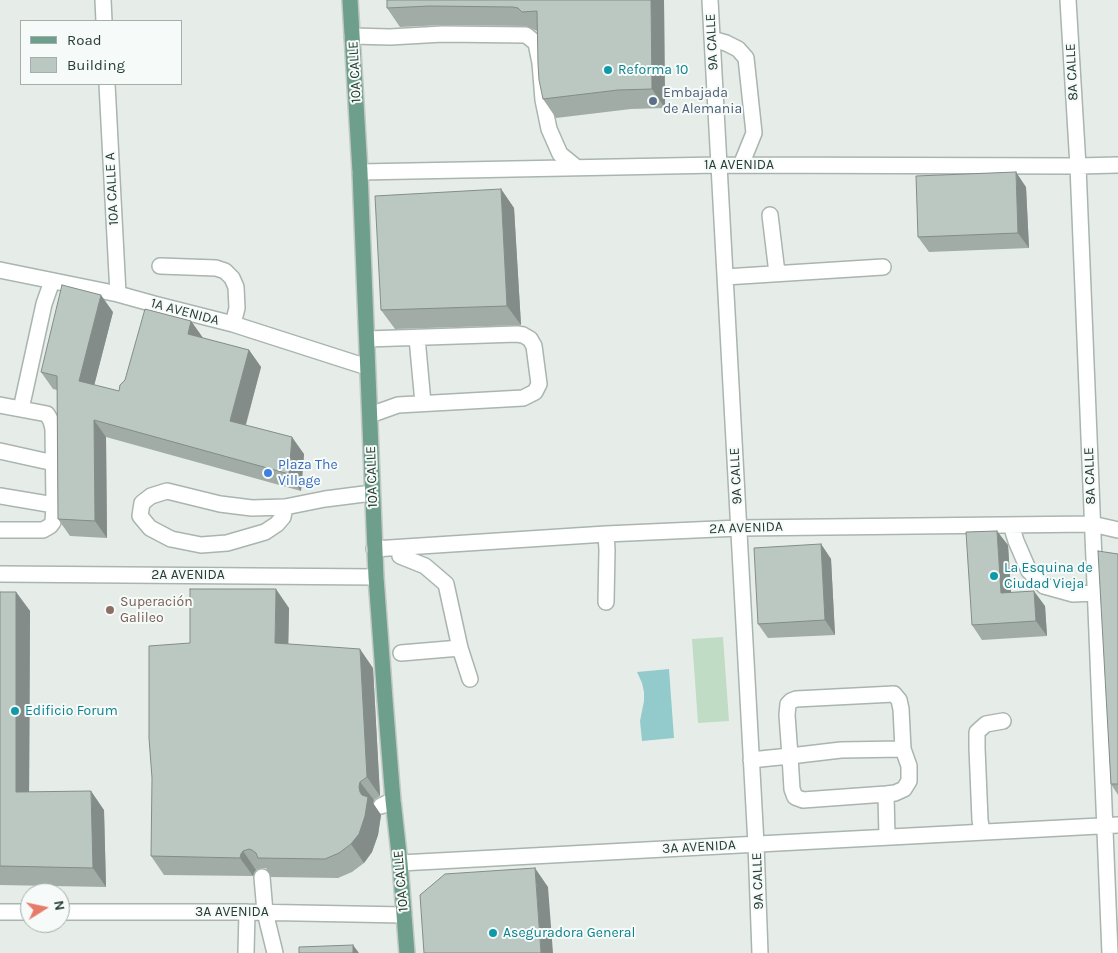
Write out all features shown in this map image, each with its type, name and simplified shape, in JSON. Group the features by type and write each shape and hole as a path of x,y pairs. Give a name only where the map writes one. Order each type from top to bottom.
{"main road":[{"name":"10A CALLE","path":"350,0 360,172 374,549 387,803 400,863 407,953"}],"street":[{"path":"103,0 104,20"},
{"name":"9A CALLE","path":"710,0 756,844 760,953"},
{"name":"8A CALLE","path":"1068,0 1078,166 1095,593 1111,825 1110,953"},
{"path":"352,36 390,37 443,34 526,36 536,43 540,63 543,100 549,129 560,154 576,168"},
{"path":"712,39 738,49 746,58 754,133 742,165"},
{"name":"10A CALLE A","path":"107,85 118,294"},
{"name":"1A AVENIDA","path":"360,172 718,165 1078,166 1118,164"},
{"path":"770,215 776,274"},
{"path":"160,266 216,268 225,271 232,278 236,287 237,308 233,324"},
{"path":"725,277 883,267"},
{"name":"1A AVENIDA","path":"0,270 118,294 233,324 367,367"},
{"path":"21,409 44,304 52,281"},
{"path":"148,320 154,304"},
{"path":"367,339 523,335 530,339 534,346 539,384 535,392 523,398 398,405 370,415"},
{"path":"417,338 423,403"},
{"path":"0,405 47,414 53,429 54,463 54,522 43,530 0,530"},
{"path":"0,452 54,463"},
{"path":"285,508 283,517 265,532 227,543 201,545 171,539 150,528 140,516 142,503 151,496 167,491 220,504 252,508 285,508 325,499 372,493"},
{"path":"0,496 54,505"},
{"name":"2A AVENIDA","path":"374,549 606,534 739,528 1092,524 1118,530"},
{"path":"1011,525 1029,571 1044,586 1073,594 1095,593"},
{"path":"606,534 606,602"},
{"path":"400,556 425,566 446,584 460,648 470,679"},
{"name":"2A AVENIDA","path":"0,574 376,577"},
{"path":"401,653 460,648"},
{"path":"894,694 899,700 901,709 903,748 909,766 909,781 904,789 886,794 803,800 795,797 792,789 787,715 788,704 796,699 894,694"},
{"path":"982,832 980,820 978,732 986,724 1003,720"},
{"path":"751,760 841,750 903,748"},
{"path":"886,794 887,836"},
{"name":"3A AVENIDA","path":"400,863 1111,825"},
{"path":"262,876 265,912 275,953"},
{"path":"0,912 20,912"},
{"name":"3A AVENIDA","path":"70,912 265,912 404,915"},
{"path":"246,953 247,912"}],"green space":[{"path":"723,637 729,721 698,723 692,639"}],"water":[{"path":"669,669 674,738 642,741 640,721 644,692 637,672"}],"building":[{"name":"Reforma 10","path":"387,0 651,0 652,89 618,90 543,99 539,80 537,11 522,12 518,8 513,7 430,6 387,8"},
{"path":"1016,172 1018,233 918,237 916,176"},
{"path":"501,189 507,306 381,310 375,196"},
{"path":"62,285 101,295 79,381 119,391 120,385 125,380 145,309 191,321 188,334 249,350 230,421 292,437 289,474 94,420 95,521 58,519 57,376 41,372"},
{"path":"997,531 1001,593 1034,591 1036,621 972,625 966,532"},
{"path":"821,544 825,620 758,624 754,548"},
{"path":"1098,551 1118,554 1118,784 1111,784"},
{"path":"190,589 276,589 275,643 360,649 367,777 360,782 359,787 362,795 368,797 365,816 359,834 351,844 339,853 325,859 258,858 256,853 249,849 243,851 240,858 151,856 152,778 149,738 149,646 190,643"},
{"name":"Edificio Forum","path":"0,592 16,592 16,792 91,791 93,868 0,866"},
{"name":"Aseguradora General","path":"535,868 541,953 424,953 420,895 445,874"},
{"path":"353,945 353,953 299,953 299,947"}],"place":[{"name":"Reforma 10","path":"608,70"},
{"name":"Embajada de Alemania","path":"653,101"},
{"name":"Plaza The Village","path":"268,473"},
{"name":"La Esquina de Ciudad Vieja","path":"994,576"},
{"name":"Superación Galileo","path":"110,610"},
{"name":"Edificio Forum","path":"15,711"},
{"name":"Aseguradora General","path":"493,933"}]}
